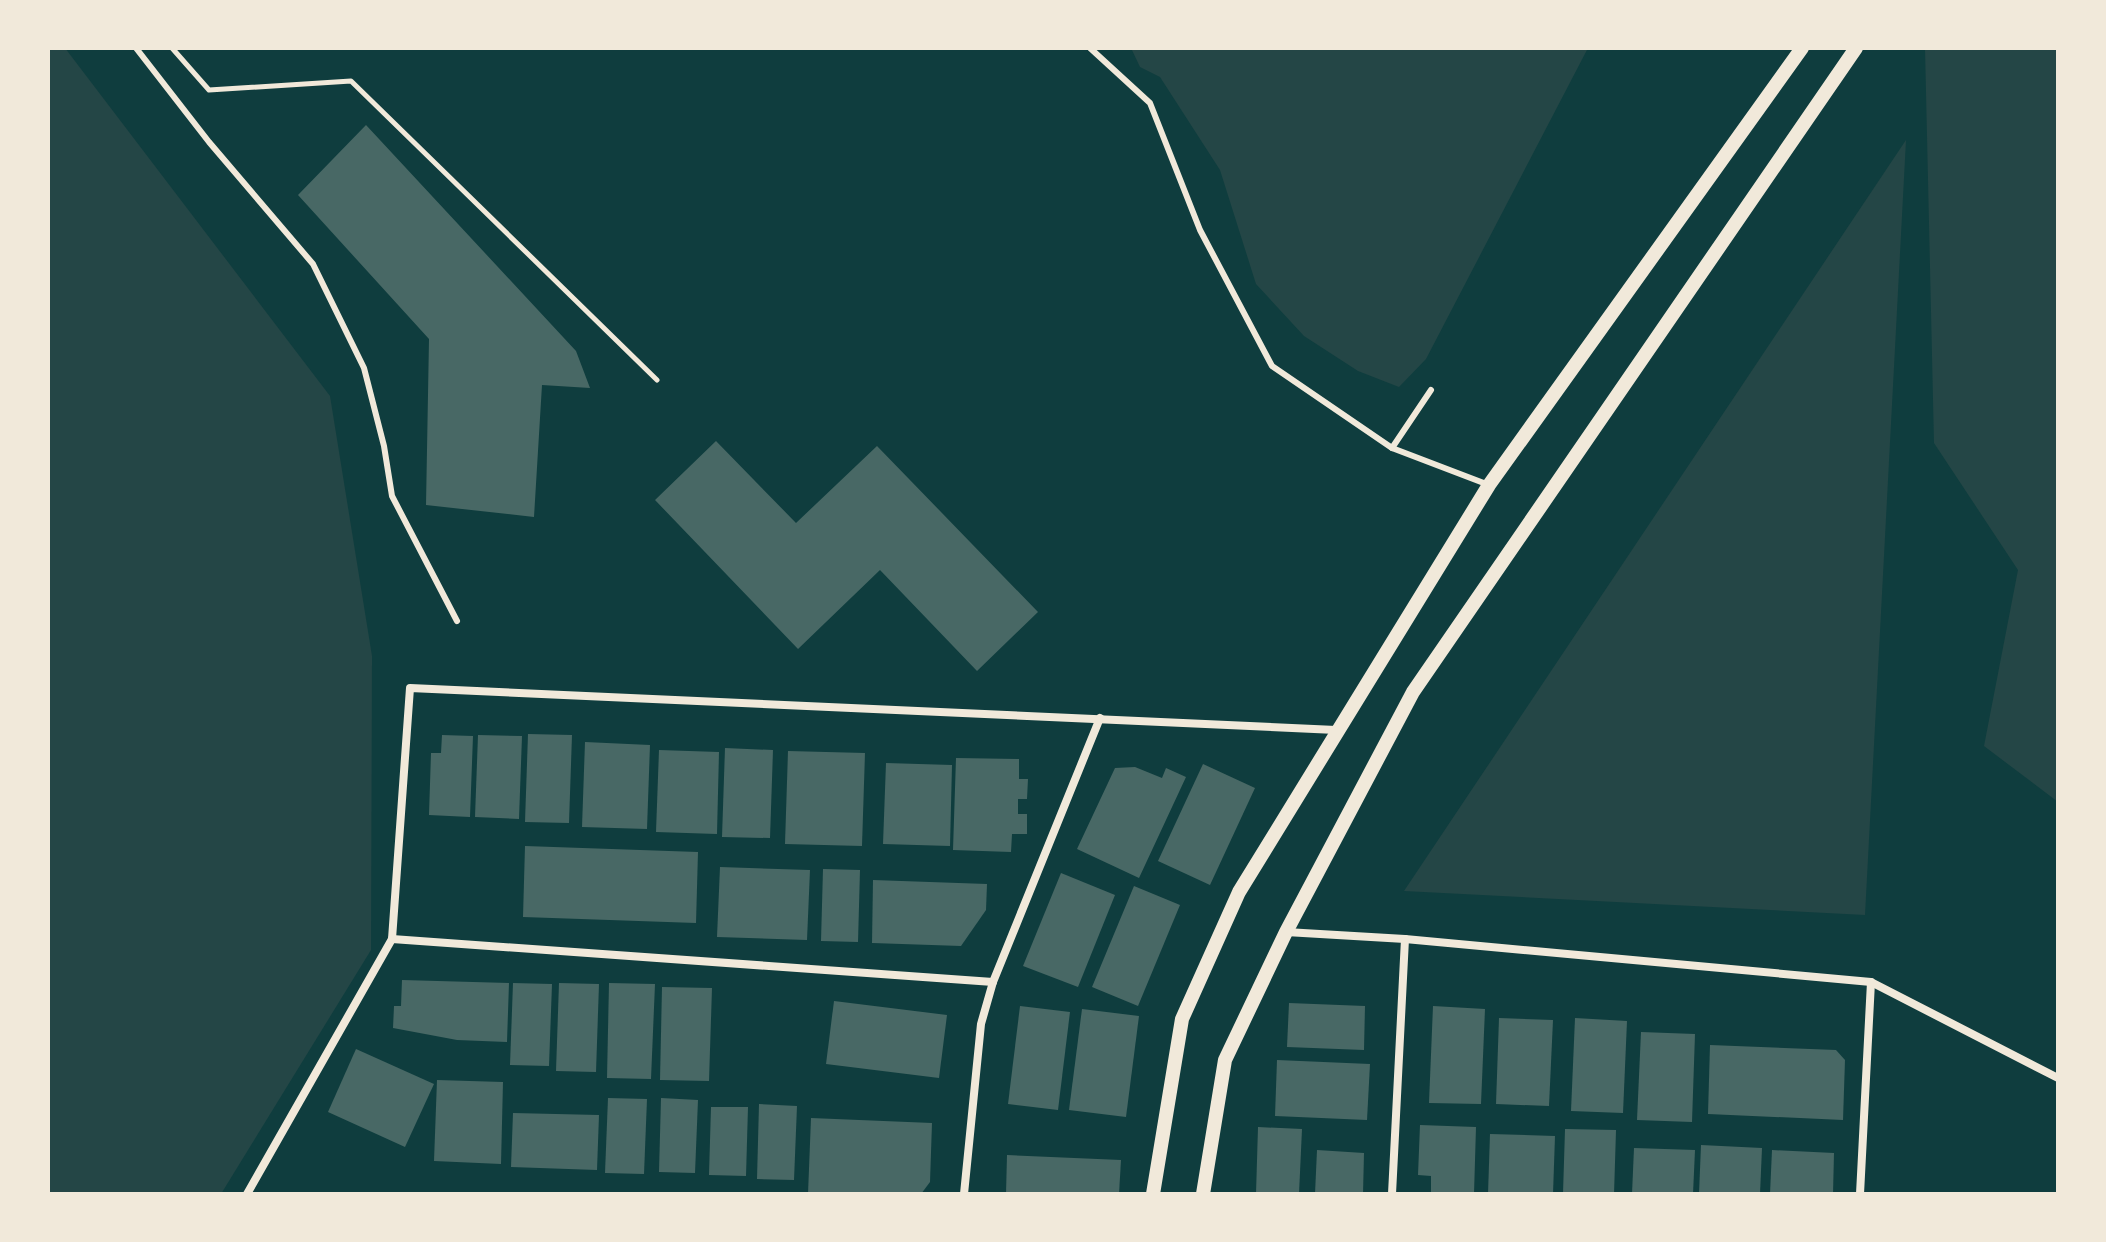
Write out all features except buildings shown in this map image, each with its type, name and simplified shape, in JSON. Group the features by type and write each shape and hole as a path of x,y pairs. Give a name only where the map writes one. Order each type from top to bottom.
{"street":[{"path":"1153,1194 1182,1019 1239,892 1489,485 1802,48"},
{"path":"1203,1194 1225,1060 1286,932 1413,692 1856,48"},
{"path":"247,1194 392,939 410,688 1336,730"},
{"path":"964,1194 981,1024 993,982 1100,718"},
{"path":"1286,932 1405,939 1871,982 2058,1078"},
{"path":"392,939 993,982"},
{"path":"1392,1194 1405,939"},
{"path":"1860,1194 1871,982"}],"lane":[{"path":"136,48 209,142 313,264 364,368 384,446 392,496 457,621"},
{"path":"1090,48 1150,103 1200,230 1272,366 1392,448 1489,485"},
{"path":"1392,448 1431,390"}],"path":[{"path":"172,48 209,90 351,81 657,380"}],"shaded area":[{"path":"48,48 65,48 330,396 372,656 371,950 221,1194 48,1194"},
{"path":"1131,48 1588,48 1426,359 1399,387 1358,371 1304,336 1256,284 1220,170 1160,77 1140,67"},
{"path":"1925,48 2058,48 2058,802 1984,746 2018,570 1934,443"},
{"path":"1906,140 1865,915 1404,891"}]}
